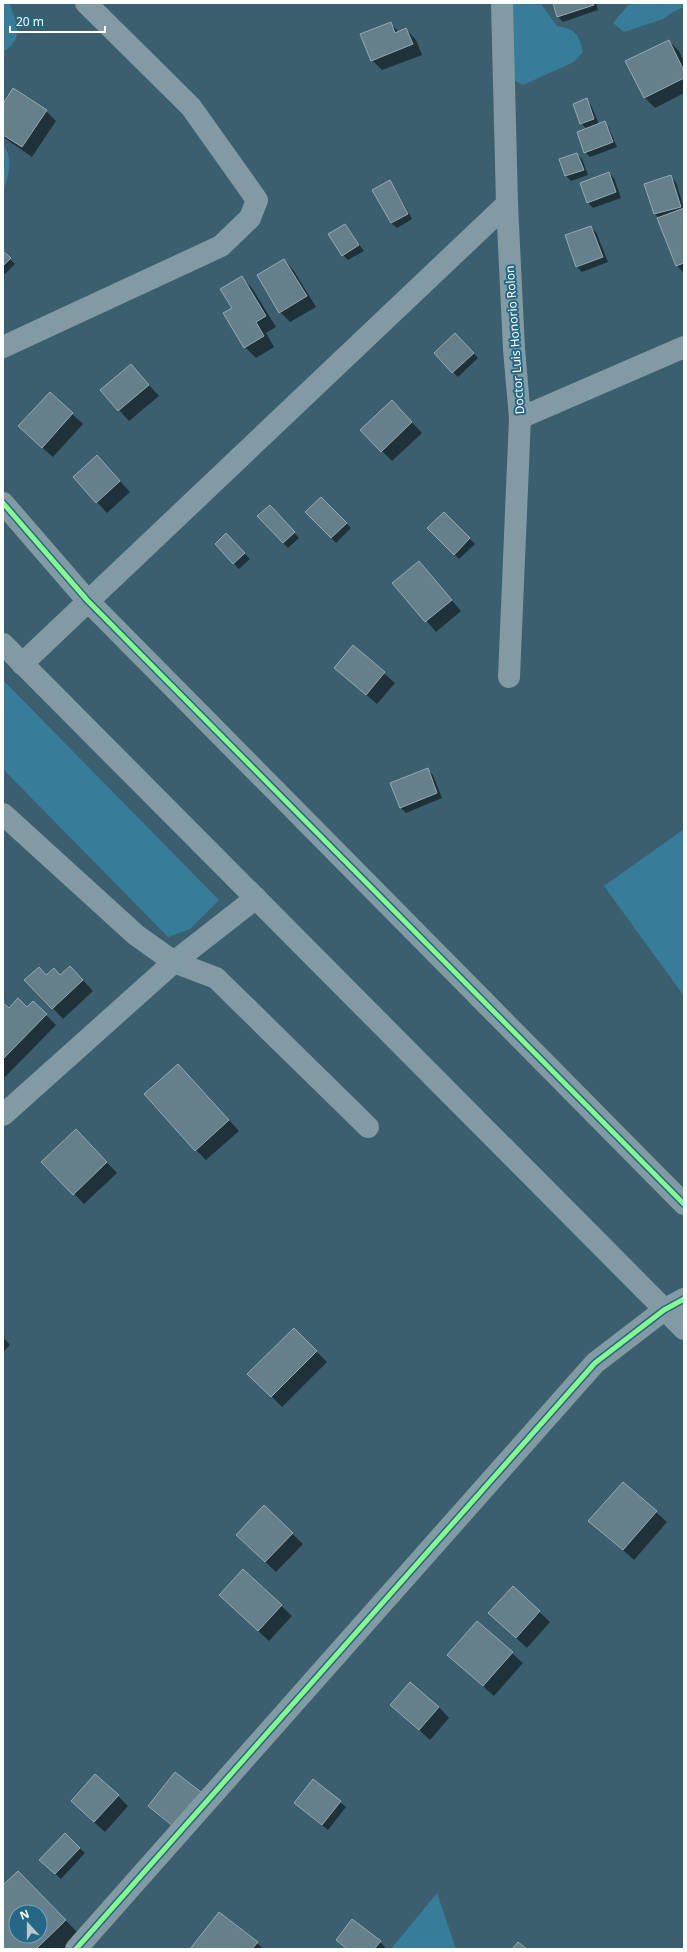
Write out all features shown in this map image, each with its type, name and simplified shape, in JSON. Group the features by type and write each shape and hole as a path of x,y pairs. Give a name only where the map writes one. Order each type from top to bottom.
{"street":[{"path":"3,347 222,246 250,218 257,200 191,107 86,3"},
{"name":"Doctor Luis Honorio Rolon","path":"502,3 507,204 514,349 520,418 509,677"},
{"path":"22,664 87,600 507,204"},
{"path":"520,418 684,347"},
{"path":"3,503 87,600 684,1204"},
{"path":"3,644 684,1329"},
{"path":"3,814 136,935 174,962 216,978 368,1127"},
{"path":"3,1115 174,962 256,898"},
{"path":"76,1949 595,1363 664,1310 684,1299"}],"shaded area":[{"path":"3,3 9,3 15,17 17,36 10,47 3,52"},
{"path":"499,3 540,3 557,26 575,33 580,41 583,52 574,62 523,85 510,78"},
{"path":"630,3 684,3 684,7 663,19 624,32 613,23"},
{"path":"3,145 9,156 9,168 3,194"},
{"path":"3,680 219,900 190,929 168,937 3,769"},
{"path":"684,829 684,996 604,886"},
{"path":"437,1893 456,1949 391,1949"}],"building":[{"path":"553,3 593,3 594,5 557,17"},
{"path":"391,22 395,33 406,28 413,44 371,61 360,34"},
{"path":"669,40 684,71 684,78 644,98 625,61"},
{"path":"13,88 47,110 22,147 3,135 3,104"},
{"path":"587,98 594,119 580,124 573,104"},
{"path":"605,121 613,142 584,153 577,132"},
{"path":"577,153 584,170 565,176 559,159"},
{"path":"609,172 616,192 587,203 580,183"},
{"path":"671,175 681,207 654,214 644,184"},
{"path":"390,180 408,214 391,223 372,190"},
{"path":"684,208 684,263 676,266 657,218"},
{"path":"345,224 359,245 342,256 328,234"},
{"path":"591,226 603,257 576,267 565,235"},
{"path":"3,251 11,258 3,266"},
{"path":"284,259 307,296 279,313 257,275"},
{"path":"242,276 266,316 256,322 264,336 244,348 223,313 232,308 220,289"},
{"path":"455,333 474,353 452,373 434,353"},
{"path":"131,364 149,385 118,411 100,390"},
{"path":"50,392 73,413 42,448 18,426"},
{"path":"392,400 412,422 381,452 360,430"},
{"path":"97,455 120,481 96,503 73,477"},
{"path":"321,497 347,523 331,538 305,512"},
{"path":"270,505 295,532 283,543 257,516"},
{"path":"444,512 470,538 454,555 427,528"},
{"path":"226,533 245,553 233,564 215,544"},
{"path":"419,561 452,600 425,622 392,583"},
{"path":"353,645 385,672 366,695 334,668"},
{"path":"428,768 437,793 400,808 390,783"},
{"path":"70,966 83,980 52,1009 24,980 39,967 46,975 54,968 60,975"},
{"path":"18,998 27,1007 33,1001 47,1014 3,1059 3,1003 9,1008"},
{"path":"178,1064 229,1120 195,1151 144,1094"},
{"path":"76,1129 107,1162 73,1195 41,1162"},
{"path":"294,1328 317,1351 271,1397 247,1374"},
{"path":"623,1482 657,1511 623,1550 588,1521"},
{"path":"264,1505 293,1533 265,1562 236,1535"},
{"path":"243,1569 282,1605 258,1631 219,1595"},
{"path":"513,1586 540,1611 516,1638 488,1613"},
{"path":"477,1621 513,1652 483,1686 447,1655"},
{"path":"410,1682 439,1707 419,1730 390,1705"},
{"path":"175,1772 201,1792 174,1827 148,1806"},
{"path":"95,1774 119,1795 94,1822 71,1801"},
{"path":"313,1779 341,1801 322,1825 294,1803"},
{"path":"65,1833 80,1848 55,1874 39,1860"},
{"path":"18,1871 66,1920 48,1937 48,1904 8,1904 8,1944 41,1944 36,1949 3,1949 3,1885"},
{"path":"219,1912 258,1942 252,1949 190,1949"},
{"path":"352,1919 381,1941 374,1949 347,1949 336,1940"},
{"path":"518,1942 527,1949 512,1949"}],"cycle path":[{"path":"3,503 87,600 684,1204"},
{"path":"76,1949 595,1363 664,1310 684,1299"}]}
